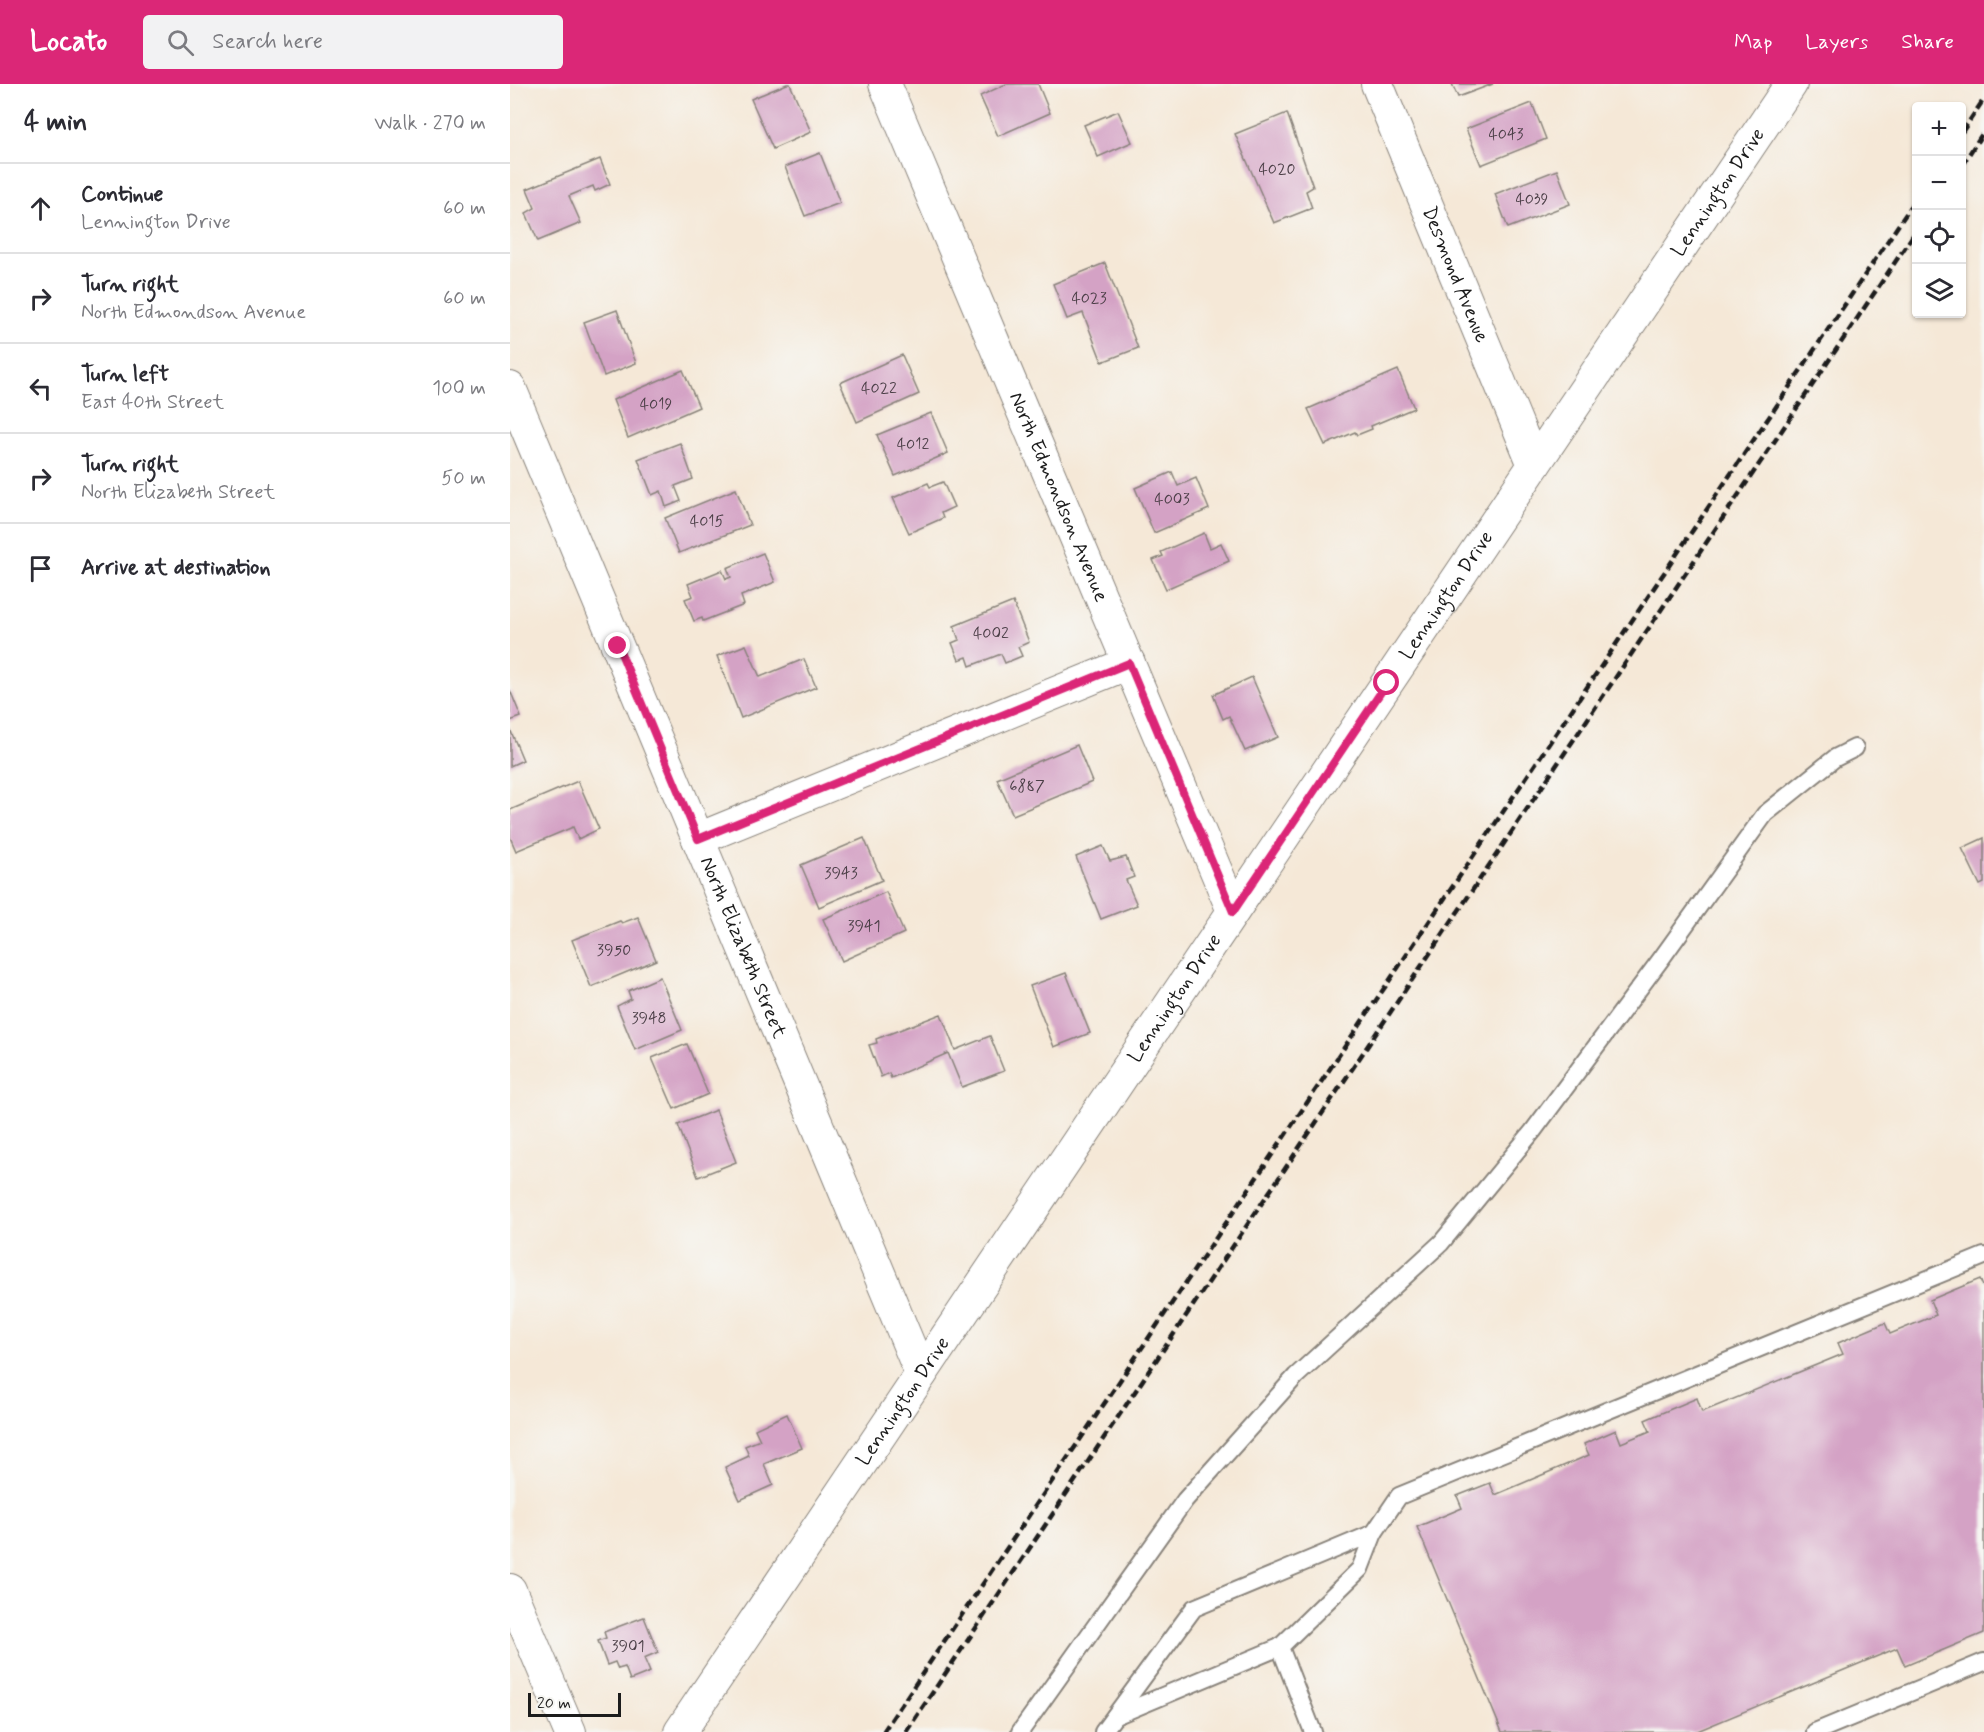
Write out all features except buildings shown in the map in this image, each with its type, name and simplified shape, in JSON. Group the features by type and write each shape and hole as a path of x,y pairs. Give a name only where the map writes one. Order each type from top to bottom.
{"street":[{"name":"North Edmondson Avenue","path":"885,84 1233,912"},
{"name":"Desmond Avenue","path":"1377,84 1534,465"},
{"name":"Lennington Drive","path":"680,1732 1791,84"},
{"name":"North Elizabeth Street","path":"510,388 921,1374"},
{"path":"698,839 1129,663"},
{"path":"510,1590 570,1732"}],"lane":[{"path":"1020,1732 1185,1500 1296,1376 1441,1243 1518,1148 1661,959 1765,814 1835,758 1855,748"},
{"path":"1114,1716 1280,1647 1360,1569 1374,1533 1399,1496 1984,1256"},
{"path":"1103,1732 1194,1608 1374,1533"},
{"path":"1280,1647 1313,1732"},
{"path":"1815,1732 1984,1662"}],"railway":[{"path":"1966,126 1984,99"},
{"path":"1966,159 1984,131"},
{"path":"883,1732 1912,205"},
{"path":"906,1732 1912,237"}],"route":[{"path":"618,646 698,839 1129,663 1233,912 1387,683"}]}
